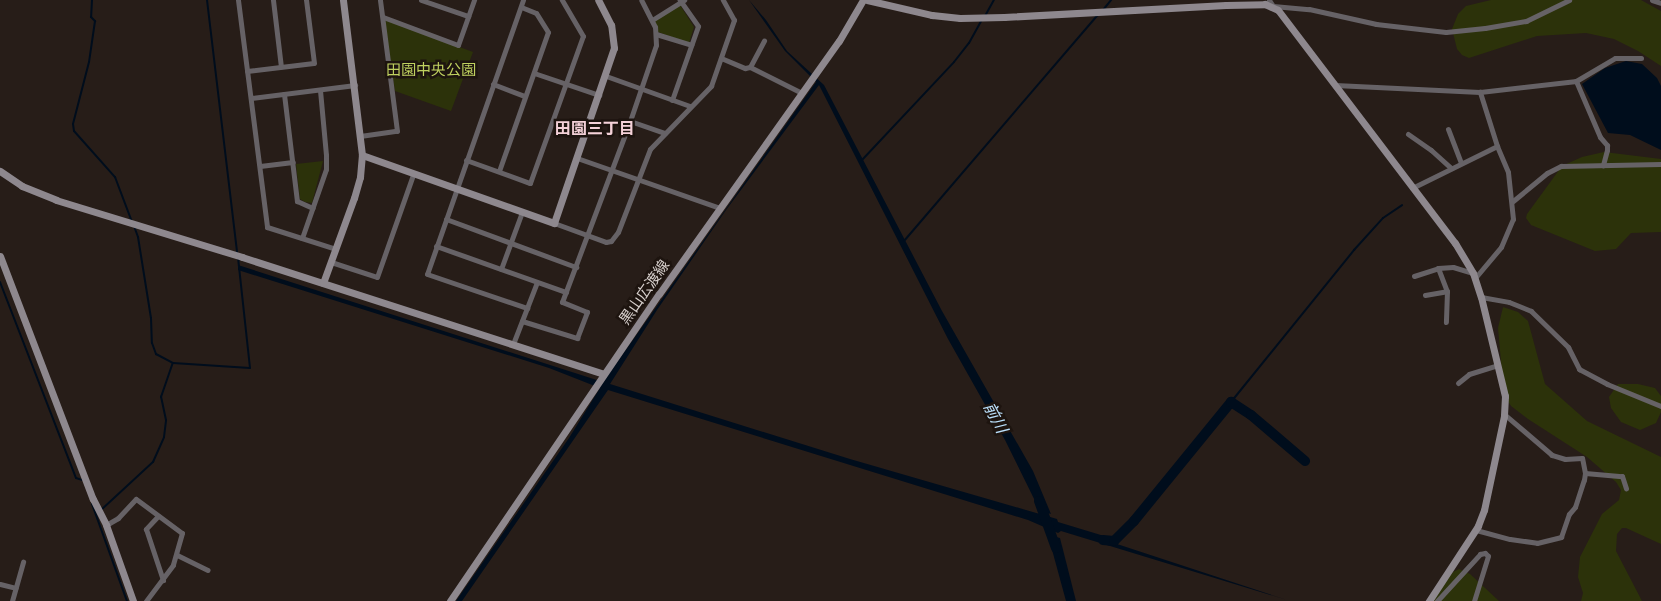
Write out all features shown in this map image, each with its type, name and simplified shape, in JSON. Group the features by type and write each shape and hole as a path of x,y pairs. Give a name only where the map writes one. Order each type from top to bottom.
{"street":[{"path":"238,0 267,227 336,249"},
{"path":"272,0 281,67"},
{"path":"247,72 314,64 306,0"},
{"path":"324,283 360,177 362,155 355,85 343,0"},
{"path":"360,136 397,131 380,0"},
{"path":"421,0 468,16"},
{"path":"383,17 458,45 474,0"},
{"path":"523,0 427,274 527,308"},
{"path":"466,160 530,183 583,36 562,0"},
{"path":"554,223 606,76 614,48 612,25 598,0"},
{"path":"522,321 577,338 588,312 562,302 588,236 656,45 656,34 652,20 640,0"},
{"path":"362,155 413,175 588,236 606,242 611,241 618,232 650,149 711,86 734,20 723,0"},
{"path":"865,0 932,15 960,18 1271,3 1309,8 1376,24 1446,32 1526,21 1569,0"},
{"name":"黒山広渡線","path":"450,601 604,374 839,42 865,0"},
{"path":"1652,0 1661,3"},
{"path":"652,20 682,1 698,26 672,100"},
{"path":"1271,3 1455,243 1474,276 1481,298 1505,396 1504,414 1484,510 1476,530 1428,601"},
{"path":"499,171 548,32 536,13 520,6"},
{"path":"656,34 691,45"},
{"path":"750,67 764,41"},
{"path":"721,58 745,68 750,67 802,93"},
{"path":"1335,85 1480,92 1576,80 1615,58 1641,58"},
{"path":"534,73 599,96"},
{"path":"606,76 690,106"},
{"path":"1576,80 1600,138 1606,145 1607,150 1602,165"},
{"path":"493,84 525,96"},
{"path":"251,98 355,85"},
{"path":"302,238 326,170 320,90"},
{"path":"1474,276 1501,247 1513,219 1513,201 1508,172 1497,146 1480,92"},
{"path":"284,94 297,201 313,208"},
{"path":"630,121 665,133"},
{"path":"1448,129 1461,163"},
{"path":"1408,134 1431,150 1451,168"},
{"path":"1412,188 1497,146"},
{"path":"577,158 720,208"},
{"path":"260,166 293,162"},
{"path":"1513,201 1534,186 1547,173 1561,166 1661,164"},
{"path":"0,171 22,186 56,200 324,283 604,374"},
{"path":"331,262 377,277 413,175"},
{"path":"502,269 522,212"},
{"path":"446,219 576,267"},
{"path":"436,246 566,292"},
{"path":"0,256 94,499 106,524 134,601"},
{"path":"1414,276 1438,268 1453,267 1474,276"},
{"path":"1438,268 1447,291 1446,322"},
{"path":"513,344 537,282"},
{"path":"1425,295 1447,291"},
{"path":"1481,298 1509,302 1531,311 1568,347 1579,369 1607,384 1661,406"},
{"path":"1458,383 1469,374 1498,365"},
{"path":"1476,530 1510,539 1537,543 1560,537 1569,514 1575,508 1585,473 1582,458 1565,459 1552,455 1504,414"},
{"path":"1585,473 1622,476 1626,488"},
{"path":"106,524 118,518 136,498 182,533 177,555 164,580 146,601"},
{"path":"158,516 146,529 164,580"},
{"path":"1437,601 1480,554 1485,553 1488,556 1474,601"},
{"path":"177,555 208,570"},
{"path":"12,601 23,562"},
{"path":"0,584 16,588"}],"green space":[{"path":"1491,0 1641,0 1661,11 1661,66 1638,51 1614,39 1586,33 1537,36 1469,58 1462,55 1457,49 1452,29 1458,14 1466,6"},
{"path":"680,5 694,27 689,43 658,32 655,20"},
{"name":"田園中央公園","path":"384,19 473,52 451,111 395,91"},
{"path":"1604,152 1661,159 1661,232 1631,233 1616,249 1595,251 1531,225 1526,218 1527,214 1562,166 1582,157"},
{"path":"323,161 312,203 305,202 300,199 296,164"},
{"path":"1503,307 1518,312 1528,321 1545,384 1587,421 1661,457 1661,544 1626,528 1622,528 1617,534 1616,551 1642,601 1581,601 1583,593 1578,577 1580,557 1602,514 1619,500 1621,490 1616,482 1587,457 1511,406 1504,395 1498,328"},
{"path":"1618,384 1638,384 1655,388 1661,396 1661,412 1656,423 1640,430 1621,422 1611,408 1609,397"},
{"path":"1459,569 1470,574 1499,601 1432,601 1453,572"}],"water":[{"path":"749,0 766,20 787,51 824,85 942,311 1033,471 1051,514 1040,511 1005,440 948,339 819,85 726,210 657,310 610,384 850,459 1057,519 1058,522 1114,539 1117,544 1287,600 1061,531 1058,533 1028,520 608,390 462,601 456,601 569,438 600,388 549,368 238,270 238,265 603,382 816,82 785,51"},
{"path":"1626,61 1642,64 1657,78 1661,86 1661,150 1630,135 1608,133 1582,84 1605,68"},
{"path":"1048,535 1060,538 1076,601 1066,601"}],"waterway":[{"path":"92,0 91,17 95,21 89,62 73,124 74,131 115,177 132,222"},
{"path":"207,0 237,253"},
{"path":"985,16 994,0"},
{"path":"1103,10 1111,0"},
{"path":"904,241 1098,15"},
{"path":"862,160 954,62 969,43 982,20"},
{"path":"1231,402 1354,250 1383,218 1402,205"},
{"path":"134,226 138,237 151,318 152,343 156,354 173,363 250,368 238,257"},
{"path":"0,282 76,478 82,480"},
{"path":"101,510 153,462 164,437 166,420 161,397 173,363"},
{"path":"1103,540 1114,541 1134,521 1231,402 1251,415 1305,461"},
{"name":"前川","path":"1039,501 1056,548"},
{"path":"92,504 127,601"}],"district":[{"name":"田園三丁目","path":"595,129"}]}
